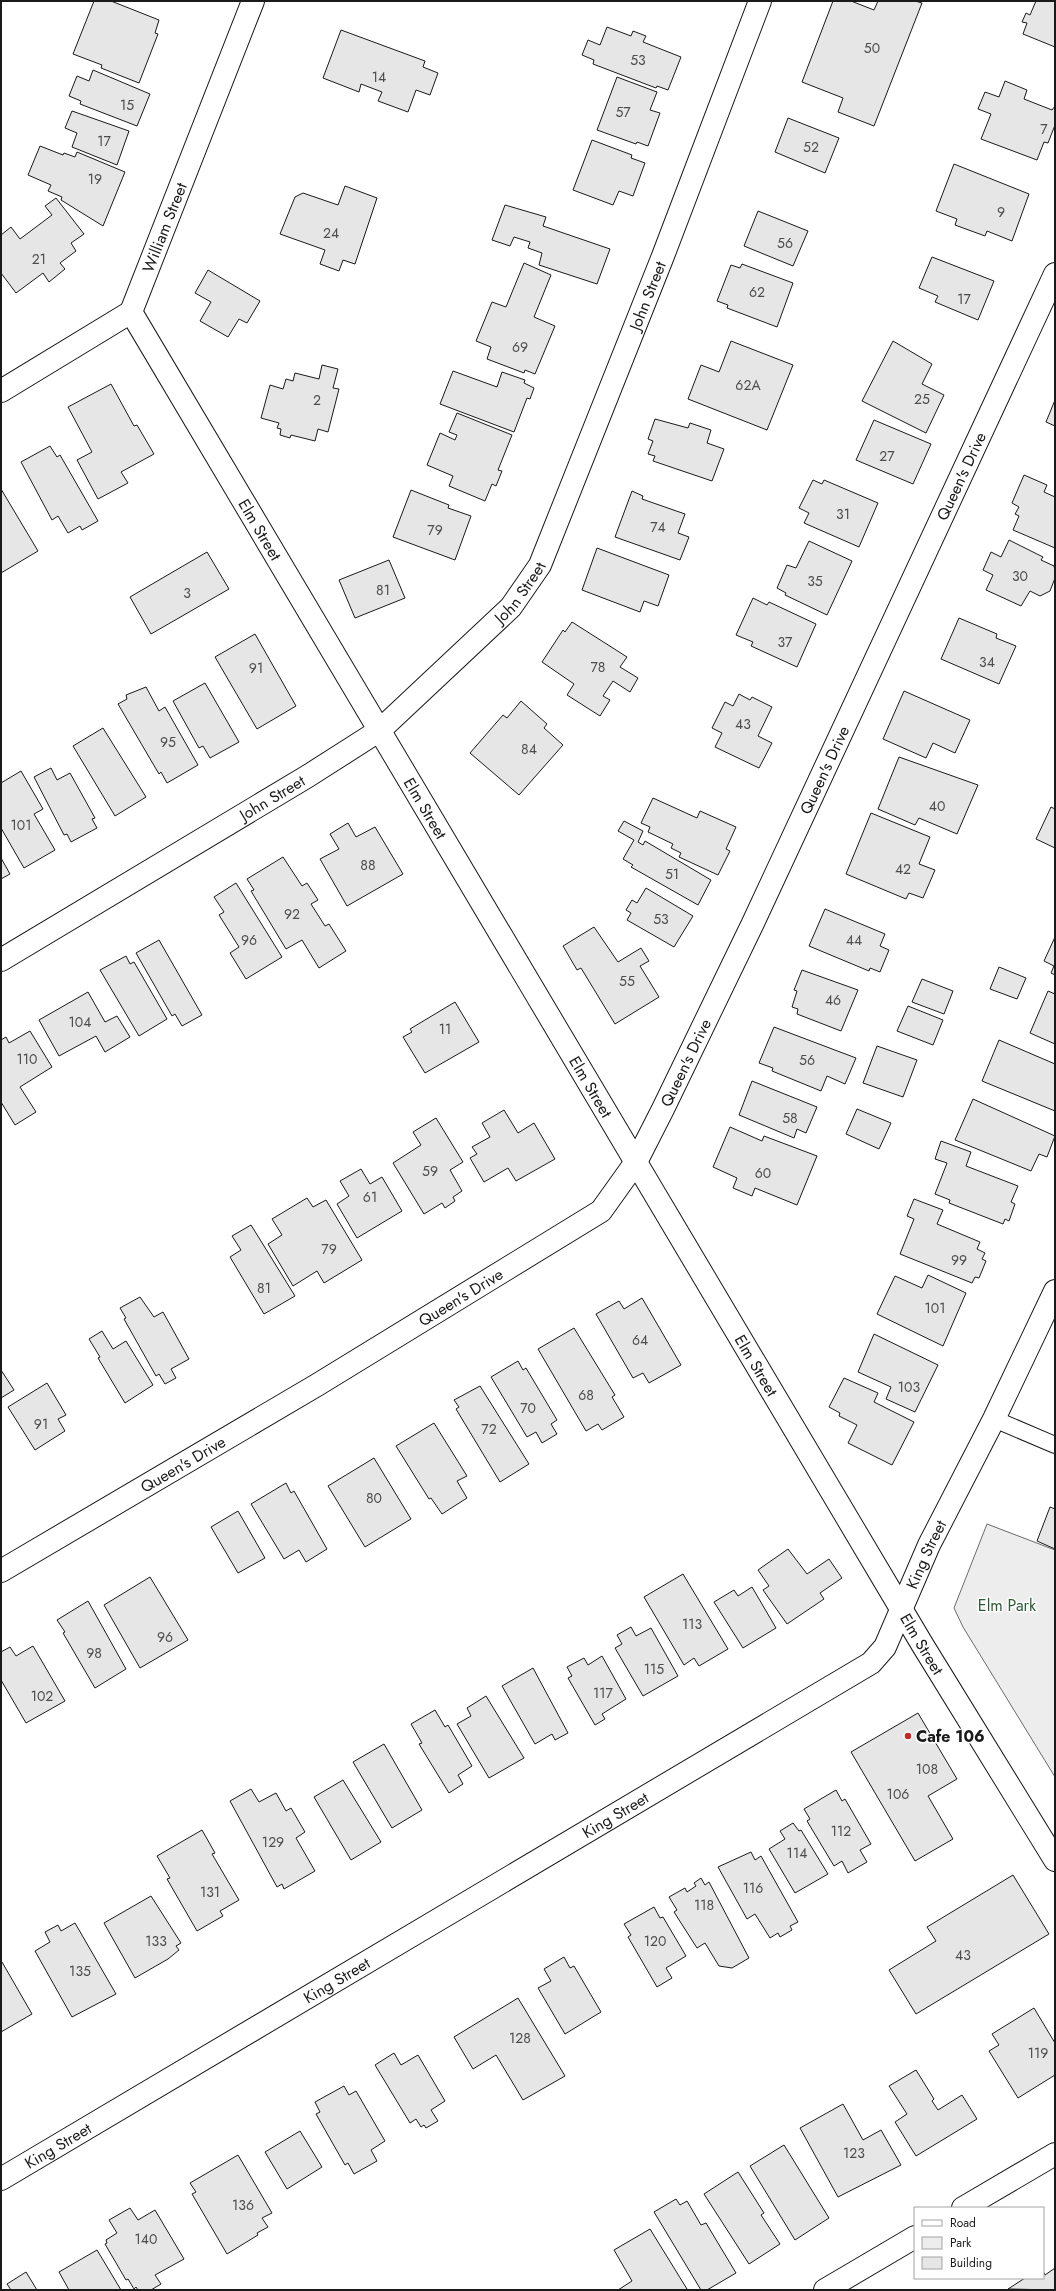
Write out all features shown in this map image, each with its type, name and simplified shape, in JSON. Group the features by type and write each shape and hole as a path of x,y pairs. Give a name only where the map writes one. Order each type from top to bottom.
{"street":[{"name":"William Street","path":"131,312 253,1"},
{"name":"John Street","path":"1,960 308,776 380,730 511,607 540,565 663,256 760,1"},
{"name":"Queen's Drive","path":"1,1571 317,1384 601,1211 636,1162 756,916 1055,274"},
{"path":"1,390 131,312"},
{"name":"Elm Street","path":"131,312 902,1609 1055,1860"},
{"name":"King Street","path":"1,2179 871,1662 885,1647 929,1545 994,1418 1055,1291"},
{"path":"965,2207 1055,2154"},
{"path":"825,2290 914,2238"}],"lane":[{"path":"994,1418 1055,1445"}],"green space":[{"name":"Elm Park","path":"987,1524 1055,1550 1055,1777 963,1627 954,1608"}],"building":[{"path":"94,1 111,1 159,20 155,33 158,34 139,83 101,68 102,65 73,54"},
{"path":"833,1 851,1 874,10 878,1 915,1 922,3 874,126 838,112 843,98 802,82"},
{"path":"1036,1 1055,1 1055,47 1023,34 1027,23 1022,22 1026,13 1030,15"},
{"path":"607,27 631,36 633,31 646,36 643,42 681,57 668,90 657,86 656,88 593,64 594,60 582,55 588,40 600,45"},
{"path":"341,30 425,61 423,67 438,73 430,95 416,90 408,112 378,101 382,92 361,84 359,92 323,78"},
{"path":"93,70 150,94 137,126 80,104 81,101 69,96 77,76 89,81"},
{"path":"617,77 657,92 650,110 660,113 648,146 637,142 636,144 597,130"},
{"path":"1005,81 1027,90 1024,99 1052,110 1055,106 1055,125 1048,143 1044,142 1037,160 981,139 991,114 978,109 985,92 999,97"},
{"path":"72,111 129,131 117,165 72,147 77,133 65,128"},
{"path":"788,118 839,138 825,173 775,152"},
{"path":"592,140 632,155 631,158 645,163 633,196 619,191 613,205 573,190"},
{"path":"40,146 63,155 64,153 75,157 77,152 125,172 103,226 61,200 62,197 48,191 51,185 28,175"},
{"path":"954,164 1029,194 1012,241 987,231 985,236 955,225 957,219 936,211"},
{"path":"345,186 377,198 355,264 343,260 339,271 320,264 325,250 280,234 295,197 303,193 338,205"},
{"path":"56,198 84,234 71,243 76,251 60,263 65,269 49,282 43,273 16,293 1,273 1,235 11,227 20,239 52,215 45,206"},
{"path":"505,205 546,217 543,226 610,249 597,284 539,265 542,253 528,248 530,242 514,237 510,246 492,240"},
{"path":"758,211 808,231 793,266 744,246"},
{"path":"932,257 994,281 978,320 935,302 938,296 919,288"},
{"path":"524,263 551,275 534,317 555,326 535,374 525,370 524,373 487,359 491,347 476,341 492,302 506,307"},
{"path":"742,264 793,283 777,327 727,308 728,305 717,301 731,265 740,268"},
{"path":"208,270 260,301 247,323 239,319 228,337 200,321 211,302 195,293"},
{"path":"731,341 793,365 767,430 688,399 701,365 719,372"},
{"path":"893,341 932,364 922,384 944,395 926,433 862,401"},
{"path":"322,365 338,369 333,388 339,389 328,432 318,429 315,441 291,435 290,438 280,435 281,429 277,428 279,423 261,418 270,385 283,389 286,379 293,381 295,373 319,379"},
{"path":"453,371 497,387 502,372 525,380 524,383 534,388 530,399 527,398 514,432 440,404"},
{"path":"111,384 134,426 137,425 154,454 121,472 128,483 98,499 77,460 92,452 68,407"},
{"path":"1055,400 1055,426 1046,422"},
{"path":"457,413 512,435 498,470 502,471 496,486 492,484 485,501 449,486 453,476 427,465 440,433 455,440 457,435 449,432"},
{"path":"655,419 688,428 690,423 711,430 707,443 724,449 712,481 653,461 655,456 648,454 653,441 648,439"},
{"path":"874,420 931,444 913,484 856,460"},
{"path":"50,446 57,457 60,455 98,521 82,530 80,526 68,533 58,516 52,520 21,462"},
{"path":"1024,475 1047,485 1044,492 1055,497 1055,548 1013,530 1019,516 1015,514 1019,507 1012,503"},
{"path":"813,480 822,484 824,480 878,503 859,547 804,523 809,513 799,508"},
{"path":"1,489 38,551 1,573"},
{"path":"411,490 449,505 448,508 471,516 455,560 393,537"},
{"path":"632,491 643,496 642,499 685,514 678,533 689,537 680,560 615,537"},
{"path":"1009,540 1043,557 1041,560 1054,566 1055,570 1055,578 1050,591 1040,596 1030,591 1021,606 986,590 993,575 983,570 991,552 1001,557"},
{"path":"809,541 852,561 827,615 785,595 786,593 777,588 787,565 796,568"},
{"path":"597,548 669,575 658,606 644,601 640,612 582,590"},
{"path":"207,552 229,589 151,634 130,597"},
{"path":"389,560 405,598 355,618 339,580"},
{"path":"753,598 767,605 769,602 816,624 797,667 751,646 753,642 736,635"},
{"path":"959,618 997,634 996,638 1016,646 999,684 941,659"},
{"path":"572,622 627,657 620,667 638,678 630,692 613,681 603,696 610,700 600,716 567,695 574,684 542,662 563,630 565,632"},
{"path":"255,634 296,706 257,729 215,657"},
{"path":"205,683 239,742 210,758 203,746 199,748 173,701"},
{"path":"146,687 159,711 165,707 198,765 167,783 161,772 159,774 118,704 127,699 126,695"},
{"path":"904,691 970,720 955,753 933,743 926,758 883,739"},
{"path":"739,694 750,700 752,697 772,707 758,736 772,743 759,768 715,747 722,733 712,728 725,702 733,706"},
{"path":"521,701 547,724 544,728 563,745 519,795 470,753 503,715 507,718"},
{"path":"103,728 146,797 115,816 73,746"},
{"path":"899,757 978,785 957,834 919,818 915,825 878,809"},
{"path":"51,768 57,780 70,773 95,818 92,819 97,828 71,842 67,834 64,835 34,777"},
{"path":"21,771 43,809 34,814 55,850 24,868 1,828 1,783"},
{"path":"653,798 697,818 700,811 736,827 726,849 730,851 718,875 679,857 681,853 671,848 673,844 648,832 650,827 641,823"},
{"path":"1051,807 1055,809 1055,848 1036,839"},
{"path":"871,813 930,837 919,864 935,870 923,898 909,893 906,899 846,874"},
{"path":"624,821 643,831 638,842 643,845 645,841 711,880 698,905 631,867 633,865 623,859 634,840 618,831"},
{"path":"348,823 356,837 375,827 403,874 347,906 320,859 339,849 330,834"},
{"path":"283,857 302,886 307,883 318,900 311,904 325,926 329,924 346,951 319,968 302,940 286,949 251,891 254,890 247,879"},
{"path":"1,858 10,874 1,879"},
{"path":"236,883 282,957 246,979 230,953 239,947 219,915 224,912 214,897"},
{"path":"646,888 693,916 674,947 627,920 631,913 626,910 632,900 637,903"},
{"path":"825,909 885,934 880,946 889,950 880,972 870,968 869,971 809,946"},
{"path":"594,927 618,962 641,948 649,961 640,966 659,997 615,1024 581,968 577,970 563,946"},
{"path":"1055,937 1055,975 1051,973 1054,966 1044,961"},
{"path":"159,940 202,1015 182,1026 175,1014 172,1016 136,953"},
{"path":"126,956 130,964 134,962 167,1019 139,1036 100,970"},
{"path":"999,967 1026,978 1017,999 990,989"},
{"path":"802,970 858,990 841,1031 797,1014 798,1009 792,1007 797,991 794,990"},
{"path":"922,979 953,991 944,1014 912,1002"},
{"path":"1048,991 1055,994 1055,1044 1030,1033"},
{"path":"88,992 105,1022 117,1016 130,1037 105,1052 96,1036 59,1056 39,1020"},
{"path":"455,1002 479,1042 425,1073 403,1037 412,1032 410,1029"},
{"path":"908,1006 943,1020 933,1045 897,1031"},
{"path":"774,1027 856,1058 845,1084 827,1076 821,1091 772,1071 773,1068 759,1063"},
{"path":"30,1031 52,1067 20,1087 36,1112 15,1125 1,1102 1,1040 6,1037 9,1043"},
{"path":"999,1040 1055,1064 1055,1111 982,1081"},
{"path":"877,1046 917,1060 903,1097 863,1083"},
{"path":"752,1081 817,1107 806,1133 797,1129 794,1138 739,1115"},
{"path":"973,1099 1055,1136 1047,1157 1039,1154 1031,1171 955,1140"},
{"path":"857,1109 891,1123 879,1149 846,1134"},
{"path":"504,1110 518,1133 534,1123 555,1159 516,1181 508,1168 484,1182 470,1158 477,1154 472,1147 490,1137 482,1123"},
{"path":"436,1118 463,1162 450,1170 462,1191 453,1197 455,1201 445,1208 442,1203 424,1214 393,1163 421,1145 413,1132"},
{"path":"730,1127 762,1141 764,1136 817,1156 797,1205 755,1188 752,1196 733,1188 737,1178 713,1167"},
{"path":"941,1141 971,1152 966,1166 1018,1186 1011,1202 1015,1204 1009,1221 1005,1219 1003,1224 949,1203 950,1200 935,1194 947,1163 935,1159"},
{"path":"361,1169 370,1184 382,1177 402,1211 357,1238 337,1204 349,1196 340,1181"},
{"path":"307,1198 313,1207 326,1200 362,1260 324,1283 317,1271 293,1286 268,1244 282,1235 272,1219"},
{"path":"914,1199 943,1210 937,1224 980,1242 977,1249 985,1253 982,1259 986,1261 979,1278 975,1277 972,1283 900,1254 914,1219 907,1216"},
{"path":"251,1225 295,1296 264,1314 230,1257 241,1250 232,1236"},
{"path":"928,1275 966,1293 943,1346 877,1314 895,1276 922,1288"},
{"path":"140,1297 154,1317 163,1312 189,1359 171,1369 176,1378 165,1384 159,1374 156,1376 124,1319 126,1318 120,1308"},
{"path":"642,1298 681,1365 649,1383 643,1373 633,1378 596,1314 619,1301 624,1309"},
{"path":"574,1328 615,1395 612,1397 624,1417 602,1430 598,1424 586,1431 538,1349"},
{"path":"102,1331 113,1349 126,1341 153,1385 125,1403 98,1358 100,1357 89,1339"},
{"path":"874,1334 938,1365 915,1412 886,1399 891,1387 858,1372"},
{"path":"518,1361 523,1370 526,1368 557,1420 551,1424 557,1434 542,1443 536,1432 527,1437 491,1377"},
{"path":"1,1370 14,1390 1,1398"},
{"path":"844,1378 878,1393 874,1402 914,1422 892,1465 848,1443 857,1425 839,1416 840,1413 829,1407"},
{"path":"47,1383 66,1415 58,1419 65,1431 35,1450 8,1407"},
{"path":"480,1386 529,1464 500,1482 456,1409 459,1407 454,1400"},
{"path":"434,1423 467,1476 457,1481 467,1498 442,1514 431,1498 429,1499 396,1446"},
{"path":"374,1458 411,1519 365,1547 328,1486"},
{"path":"286,1483 291,1493 294,1491 327,1549 306,1562 299,1550 284,1559 251,1504"},
{"path":"1050,1507 1055,1509 1055,1549 1037,1541"},
{"path":"238,1511 265,1558 238,1573 211,1527"},
{"path":"788,1549 807,1574 829,1559 842,1578 820,1593 824,1599 787,1624 763,1590 769,1586 758,1570"},
{"path":"683,1574 728,1649 699,1666 694,1658 684,1665 644,1597"},
{"path":"150,1577 188,1640 140,1668 104,1605"},
{"path":"752,1587 776,1628 743,1648 714,1602 734,1590 738,1596"},
{"path":"88,1601 126,1669 95,1688 57,1620"},
{"path":"631,1627 636,1636 651,1628 678,1676 643,1696 615,1648 622,1644 617,1635"},
{"path":"33,1646 65,1701 26,1723 1,1680 1,1652 10,1647 16,1656"},
{"path":"602,1656 626,1699 602,1714 605,1719 595,1725 568,1678 572,1676 567,1667 584,1658 588,1665"},
{"path":"533,1668 568,1733 555,1740 552,1734 535,1744 502,1686"},
{"path":"486,1696 524,1758 489,1778 457,1724 471,1716 467,1708"},
{"path":"435,1710 445,1727 448,1725 472,1766 458,1775 463,1784 449,1793 419,1744 422,1743 411,1724"},
{"path":"918,1713 957,1779 928,1796 953,1839 915,1861 851,1752"},
{"path":"384,1744 422,1810 392,1828 353,1762"},
{"path":"343,1780 381,1842 351,1860 314,1797"},
{"path":"251,1789 259,1802 276,1793 286,1811 291,1808 305,1832 296,1838 315,1871 284,1889 282,1884 277,1887 230,1801"},
{"path":"836,1790 842,1801 845,1799 871,1844 860,1850 867,1862 848,1873 842,1861 834,1866 807,1821 810,1819 804,1809"},
{"path":"793,1823 799,1831 801,1830 828,1874 795,1893 769,1849 785,1839 780,1831"},
{"path":"202,1830 215,1853 212,1854 239,1900 220,1911 223,1916 197,1931 167,1879 170,1878 157,1856"},
{"path":"751,1852 755,1860 761,1856 798,1922 790,1926 792,1930 780,1937 778,1933 770,1938 755,1914 747,1919 718,1867"},
{"path":"1013,1875 1049,1934 916,2014 889,1970 936,1941 927,1927"},
{"path":"701,1878 705,1885 709,1882 749,1958 732,1968 719,1966 705,1943 697,1948 674,1912 677,1910 669,1897 685,1888 687,1892 696,1886 694,1883"},
{"path":"151,1896 181,1943 176,1946 179,1950 168,1959 135,1978 104,1923"},
{"path":"654,1907 660,1918 663,1917 686,1956 666,1968 672,1978 657,1987 628,1937 631,1935 624,1924"},
{"path":"75,1923 116,1994 72,2017 35,1951 50,1942 45,1932 58,1925 61,1931"},
{"path":"564,1957 570,1968 574,1966 601,2012 565,2034 538,1988 551,1981 544,1969"},
{"path":"2,1962 32,2014 1,2032 1,1963"},
{"path":"518,1998 565,2076 523,2100 496,2055 473,2069 454,2037"},
{"path":"1034,2008 1055,2043 1055,2075 1018,2098 989,2051 999,2045 992,2034"},
{"path":"394,2053 401,2065 418,2055 445,2101 431,2110 438,2121 426,2128 424,2125 421,2127 416,2119 410,2123 375,2065"},
{"path":"916,2070 934,2099 932,2101 938,2110 962,2095 977,2119 916,2156 895,2122 907,2114 889,2086"},
{"path":"344,2086 349,2095 356,2091 385,2141 371,2150 377,2161 354,2174 348,2163 345,2165 316,2114 320,2112 315,2102"},
{"path":"843,2104 863,2140 881,2130 901,2165 838,2197 800,2128"},
{"path":"300,2131 322,2167 287,2189 265,2152"},
{"path":"784,2145 829,2218 795,2240 750,2166"},
{"path":"238,2155 272,2213 262,2218 268,2227 227,2254 192,2194 196,2192 190,2183"},
{"path":"738,2172 764,2213 761,2215 780,2244 749,2264 704,2194"},
{"path":"676,2199 680,2205 687,2201 701,2225 706,2223 736,2273 707,2290 701,2290 654,2212"},
{"path":"130,2208 138,2220 155,2210 184,2259 155,2275 161,2284 151,2290 138,2290 136,2287 134,2289 128,2279 126,2280 105,2244 107,2243 106,2240 117,2233 109,2220"},
{"path":"650,2229 687,2289 618,2290 632,2281 614,2250"},
{"path":"97,2250 121,2290 69,2290 59,2272"},
{"path":"1055,2268 1055,2290 1008,2289 1023,2279 1044,2279 1044,2273 1045,2275"},
{"path":"26,2272 37,2290 11,2290 7,2284"}],"place":[{"name":"Cafe 106","path":"908,1736"}]}
